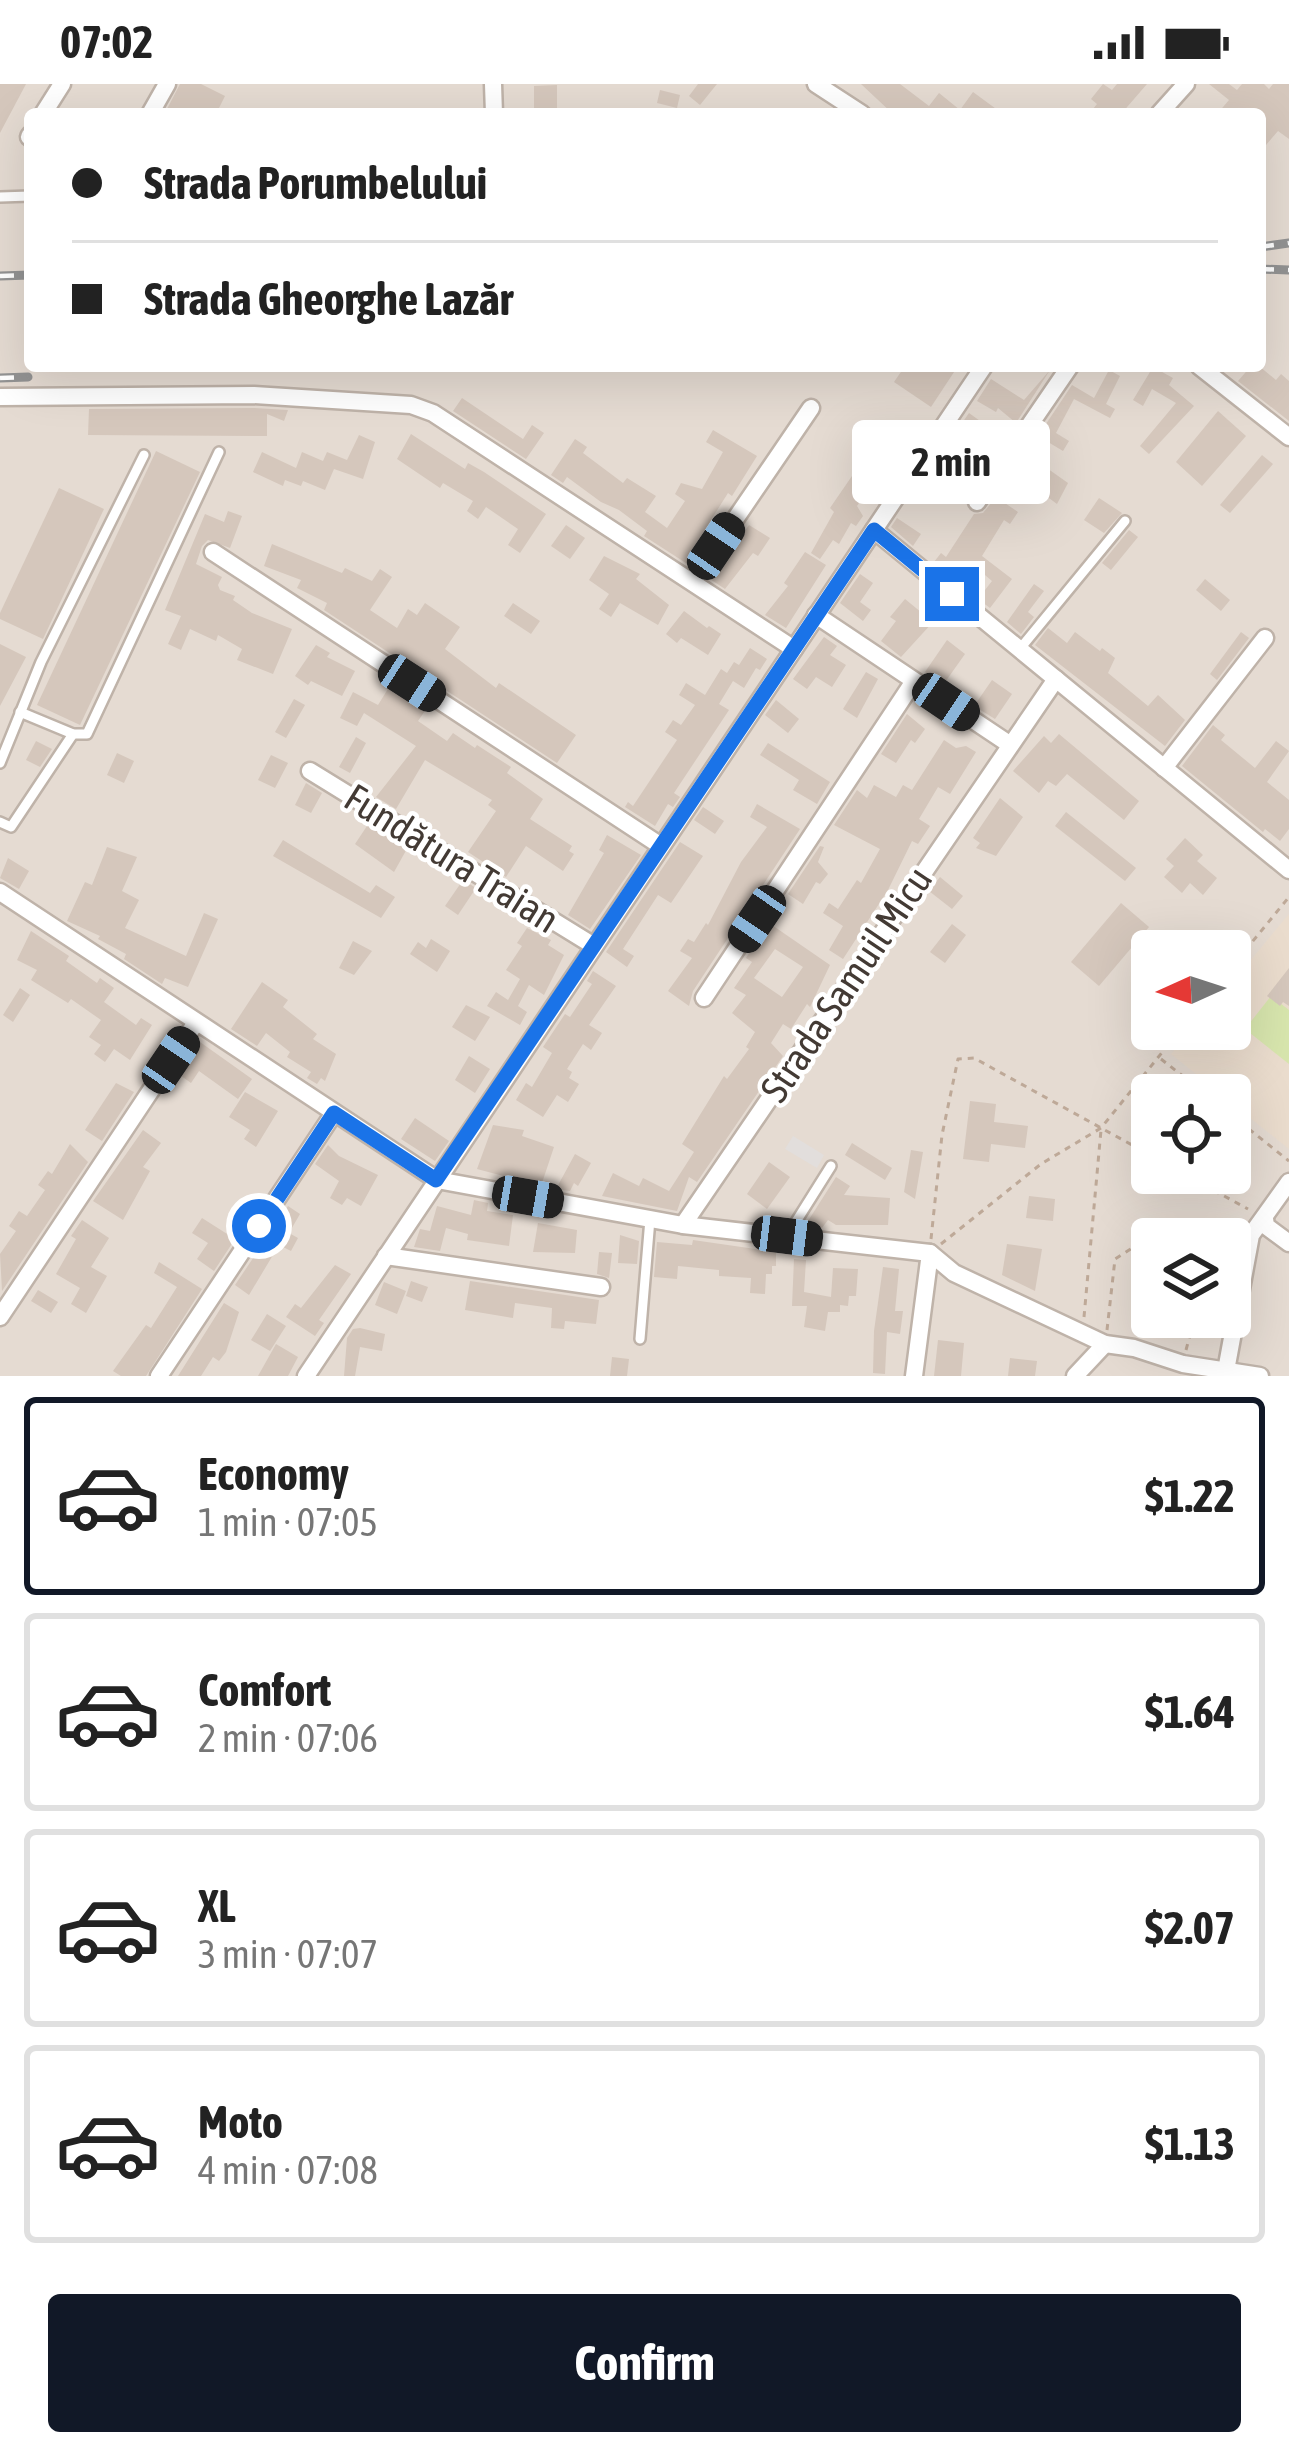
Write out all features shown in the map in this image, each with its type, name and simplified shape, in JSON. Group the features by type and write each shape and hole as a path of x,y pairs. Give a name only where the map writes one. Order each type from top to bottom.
{"street":[{"path":"816,84 853,108"},
{"path":"1164,108 1186,84"},
{"path":"306,1376 980,372"},
{"path":"977,502 1066,372"},
{"path":"1207,372 1289,437"},
{"path":"0,398 254,395 411,405 433,413 794,649"},
{"path":"693,581 811,407"},
{"path":"874,530 1286,861"},
{"path":"214,552 661,846"},
{"path":"816,616 1009,744"},
{"path":"1165,768 1265,638"},
{"name":"Strada Samuil Micu","path":"683,1225 1056,679"},
{"path":"704,998 914,681"},
{"name":"Fundătura Traian","path":"310,770 594,946"},
{"path":"0,892 436,1180 683,1225 930,1253 954,1273 1106,1344 1226,1373 1260,1376"},
{"path":"0,1317 195,1024"},
{"path":"159,1376 334,1113"},
{"path":"1226,1373 1251,1235 1289,1182"},
{"path":"1265,1219 1266,1226 1289,1243"},
{"path":"914,1376 930,1253"},
{"path":"386,1256 601,1287"},
{"path":"1075,1376 1106,1344"}],"lane":[{"path":"20,712 74,734 87,734 219,452"},
{"path":"0,763 41,662 144,455"},
{"path":"1019,650 1125,521"},
{"path":"0,822 11,827 74,734"},
{"path":"787,1236 831,1166"},
{"path":"640,1339 650,1219"}],"path":[{"path":"1251,943 1289,897"},
{"path":"930,1253 1041,1164 1101,1128 1163,1050"},
{"path":"1158,1056 1181,1074"},
{"path":"930,1253 942,1135 958,1059 974,1058 1131,1144"},
{"path":"1082,1332 1101,1128"},
{"path":"1251,1131 1289,1161"},
{"path":"1220,1194 1265,1219"},
{"path":"1106,1344 1115,1258 1131,1248"},
{"path":"1183,1364 1190,1338"}],"shaded area":[{"path":"0,84 1289,84 1289,1376 0,1376"},
{"path":"1289,914 1289,1149 1251,1119 1251,1074 1196,1074 1171,1054 1175,1050 1251,1050 1251,960"},
{"path":"793,1136 824,1155 817,1168 785,1149"}],"green space":[{"path":"1271,996 1289,1010 1289,1064 1251,1034 1251,1021"}],"building":[{"path":"0,84 26,84 0,133"},
{"path":"180,84 201,84 225,96 219,108 168,108"},
{"path":"698,84 717,84 700,105 689,96"},
{"path":"861,84 900,84 929,106 939,93 958,108 887,108"},
{"path":"1103,84 1112,90 1117,84 1147,84 1126,108 1094,108 1097,104 1091,99"},
{"path":"1209,84 1229,84 1237,90 1242,84 1264,84 1269,89 1273,84 1289,84 1289,139 1278,131 1266,145 1266,108 1222,108 1229,100"},
{"path":"557,85 557,108 534,108 534,86"},
{"path":"660,90 680,95 677,108 657,103"},
{"path":"973,92 995,108 961,108"},
{"path":"901,372 954,372 931,407 894,382"},
{"path":"1049,372 1016,423 998,408 996,412 977,401 991,379 1024,400"},
{"path":"1108,372 1120,376 1106,404 1115,409 1110,418 1074,399 1056,433 1069,441 1063,451 1038,436 1072,385 1094,398"},
{"path":"1150,372 1162,372 1173,378 1169,385 1194,406 1149,454 1140,446 1176,403 1152,389 1143,406 1133,400"},
{"path":"1246,372 1266,372 1276,380 1281,374 1289,381 1289,421 1238,381"},
{"path":"462,398 523,439 532,425 544,433 526,459 453,411"},
{"path":"89,409 288,410 284,421 267,414 267,436 88,435"},
{"path":"1218,411 1246,436 1202,486 1176,462"},
{"path":"969,413 1002,443 967,486 954,478 938,502 917,488"},
{"path":"713,430 757,456 692,550 697,553 689,565 644,536 647,531 619,510 567,477 563,483 551,475 575,439 587,447 583,453 623,483 627,478 656,496 645,512 667,528 685,501 675,494 681,483 702,489 723,452 706,442"},
{"path":"411,434 465,469 468,463 484,472 546,514 520,553 508,545 518,529 486,507 478,519 467,511 473,501 443,483 440,488 397,459"},
{"path":"359,435 375,442 363,479 334,469 325,490 303,481 301,486 285,480 283,486 253,472 262,452 296,468 302,452 323,461 327,452 347,460"},
{"path":"876,441 900,458 892,470 884,465 857,506 863,516 856,526 851,523 839,544 833,540 820,559 811,553 834,512 830,508"},
{"path":"156,451 200,472 80,725 37,705"},
{"path":"1027,454 1068,483 1057,504 1014,472"},
{"path":"1262,455 1273,464 1230,513 1220,505"},
{"path":"59,488 104,509 43,639 0,619 0,613"},
{"path":"996,497 1018,512 1010,524 1004,520 982,556 1012,579 990,608 978,599 992,581 978,569 970,578 962,571 955,580 934,562 941,553 946,557 974,514 983,513"},
{"path":"1099,498 1122,513 1104,533 1084,520"},
{"path":"228,511 242,516 230,548 208,540 196,564 222,577 220,590 235,596 233,600 252,613 292,629 273,674 237,660 242,649 218,635 216,641 190,629 181,650 168,644 181,616 165,610 205,514 224,522"},
{"path":"897,518 921,534 913,546 891,527"},
{"path":"566,525 585,538 570,559 551,546"},
{"path":"749,525 770,538 725,589 710,579"},
{"path":"1129,530 1138,537 1111,570 1102,563"},
{"path":"272,544 342,573 345,568 372,581 380,569 392,577 370,610 397,628 408,609 417,615 425,603 460,627 445,649 496,688 499,683 576,735 557,763 324,610 327,603 297,588 301,580 264,566"},
{"path":"805,552 826,565 786,628 765,615 788,586 784,583"},
{"path":"604,556 640,574 636,579 669,605 658,625 620,603 611,617 599,609 609,594 589,580"},
{"path":"860,574 873,583 860,602 871,610 863,621 840,603"},
{"path":"1205,579 1230,600 1221,611 1196,590"},
{"path":"1034,584 1044,591 1028,612 1034,617 1021,634 1007,622"},
{"path":"905,599 933,622 901,657 881,641 896,621 890,617"},
{"path":"513,603 540,621 531,634 504,616"},
{"path":"684,611 721,634 708,655 666,634"},
{"path":"1048,628 1067,643 1075,632 1100,651 1102,648 1115,658 1108,673 1148,706 1158,695 1185,720 1165,746 1035,645"},
{"path":"1241,632 1249,638 1217,680 1210,674"},
{"path":"824,637 837,646 830,655 846,665 832,687 816,677 807,689 793,679"},
{"path":"947,640 965,654 943,685 925,672"},
{"path":"0,644 26,657 0,706"},
{"path":"316,645 330,653 327,657 355,671 342,696 295,676"},
{"path":"750,648 767,659 744,688 733,681 719,704 729,710 674,793 680,797 673,807 668,804 655,826 625,807 628,802 633,806 677,740 665,732 673,720 681,725 695,705 679,695 686,683 705,695 721,669 727,673 734,662 739,665"},
{"path":"866,672 878,679 857,718 843,709"},
{"path":"992,680 1012,694 995,719 974,706"},
{"path":"391,684 427,708 418,721 447,741 453,733 477,745 511,767 507,773 543,799 530,819 572,846 569,851 574,854 563,871 526,846 506,877 468,852 496,811 488,805 492,800 425,760 396,809 376,797 416,746 364,713 357,726 340,718 353,692 378,705"},
{"path":"294,699 305,705 286,738 275,732"},
{"path":"776,700 799,719 788,733 765,715"},
{"path":"907,714 925,729 896,763 881,754"},
{"path":"1213,725 1225,735 1221,740 1255,768 1276,741 1289,751 1267,782 1289,800 1289,829 1280,841 1182,766"},
{"path":"1059,734 1139,801 1124,820 1067,774 1056,786 1048,781 1039,793 1013,771 1044,736 1051,743"},
{"path":"356,737 366,743 350,773 339,767"},
{"path":"944,740 976,752 950,794 938,787 919,819 930,826 918,844 912,841 888,890 843,959 829,950 843,926 823,913 829,903 838,909 857,880 861,883 880,849 834,825 857,790 867,798 874,785 896,797 903,785 912,790"},
{"path":"36,741 52,749 40,767 26,760"},
{"path":"768,743 830,782 817,804 793,790 799,780 760,755"},
{"path":"117,753 134,761 124,783 107,775"},
{"path":"271,755 288,763 275,788 258,780"},
{"path":"306,783 322,793 311,813 295,805"},
{"path":"1000,798 1023,817 996,856 976,848 980,843 973,838"},
{"path":"757,804 800,829 693,991 689,1006 668,991 692,958 680,951 708,925 741,862 767,827 750,817"},
{"path":"703,807 724,821 715,834 694,820"},
{"path":"1066,812 1136,868 1125,881 1055,826"},
{"path":"369,823 408,847 394,872 355,844"},
{"path":"607,835 641,855 590,929 568,915 604,853 599,850"},
{"path":"1185,838 1203,855 1197,861 1217,878 1203,895 1190,883 1182,893 1164,877 1174,866 1166,859"},
{"path":"283,840 370,893 376,885 395,897 381,918 273,856"},
{"path":"680,842 703,856 671,903 658,895 623,949 634,956 627,967 606,952"},
{"path":"820,846 824,847 818,862 828,874 820,884 816,882 803,904 788,894"},
{"path":"107,847 137,857 122,891 139,900 125,928 186,956 204,913 218,919 188,987 165,978 162,984 100,936 67,921 85,882 92,885"},
{"path":"8,858 29,871 19,889 0,878"},
{"path":"940,877 963,896 952,909 929,891"},
{"path":"463,880 476,888 458,915 445,906"},
{"path":"1121,903 1149,927 1131,930 1131,948 1099,986 1071,962"},
{"path":"769,923 830,965 810,1007 807,1004 791,1029 783,1024 771,1043 783,1056 697,1182 689,1177 677,1211 602,1196 613,1173 639,1186 643,1178 669,1191 694,1152 682,1144 724,1076 727,1079 749,1049 755,1032 732,1013 746,995 734,988 752,962 746,958","holes":["775,949 803,967 782,997 754,978"]},
{"path":"952,924 966,935 945,963 930,952"},
{"path":"527,928 551,940 548,945 564,955 544,995 529,985 518,1006 527,1012 520,1025 487,1006 496,992 508,1000 520,979 506,970"},
{"path":"31,931 69,956 66,961 97,983 100,978 114,988 104,1002 136,1025 141,1018 152,1025 130,1060 114,1049 105,1062 94,1054 101,1045 89,1037 101,1020 31,980 37,970 17,960"},
{"path":"431,939 450,951 437,972 410,954 418,942 426,948"},
{"path":"353,941 372,951 354,975 339,968"},
{"path":"1289,968 1289,1006 1283,1002 1280,1006 1267,996"},
{"path":"593,971 616,986 589,1025 602,1033 591,1050 583,1044 567,1069 572,1072 569,1078 579,1084 568,1102 557,1095 543,1117 516,1100 526,1083 532,1087 552,1053 543,1047 592,984 587,981"},
{"path":"262,982 288,1000 283,1007 317,1034 313,1039 336,1054 325,1081 321,1078 317,1084 307,1078 311,1072 287,1057 290,1052 266,1033 257,1046 231,1029"},
{"path":"20,988 30,995 13,1022 3,1015"},
{"path":"466,1005 490,1017 475,1041 452,1027"},
{"path":"200,1042 252,1079 238,1099 199,1071 191,1083 177,1073"},
{"path":"469,1056 490,1069 475,1093 455,1080"},
{"path":"116,1083 134,1092 102,1141 85,1130"},
{"path":"245,1092 278,1111 256,1147 244,1139 250,1130 229,1117"},
{"path":"970,1101 996,1104 994,1122 1028,1126 1025,1148 991,1144 989,1162 963,1159"},
{"path":"415,1118 449,1141 435,1161 401,1139"},
{"path":"493,1125 524,1130 522,1136 554,1147 541,1186 477,1169"},
{"path":"143,1130 161,1143 143,1167 150,1171 123,1220 93,1201"},
{"path":"852,1143 892,1168 885,1180 845,1155"},
{"path":"70,1144 88,1162 2,1291 0,1254 16,1231 9,1226 19,1211 27,1216 45,1190 38,1185 48,1171 52,1174"},
{"path":"328,1145 339,1156 378,1175 361,1206 347,1198 342,1205 330,1198 339,1181 315,1164"},
{"path":"911,1150 923,1152 915,1199 904,1192"},
{"path":"575,1154 591,1163 578,1186 574,1183 570,1191 556,1189"},
{"path":"769,1162 790,1177 767,1209 747,1194"},
{"path":"836,1177 850,1186 844,1195 890,1198 888,1225 836,1225 828,1220 822,1228 808,1221"},
{"path":"1029,1196 1055,1199 1053,1221 1026,1218"},
{"path":"474,1200 488,1203 487,1211 513,1215 509,1246 467,1240 468,1234 446,1228 440,1251 414,1247 420,1229 430,1231 437,1206 471,1215"},
{"path":"288,1206 300,1214 289,1233 298,1238 291,1251 279,1245 249,1295 235,1285"},
{"path":"202,1218 235,1239 214,1271 197,1259 208,1243 192,1233"},
{"path":"82,1220 109,1238 91,1267 107,1276 86,1313 71,1304 80,1288 56,1274"},
{"path":"538,1223 577,1230 575,1253 533,1252"},
{"path":"620,1235 639,1241 637,1264 618,1263"},
{"path":"693,1240 776,1252 776,1266 772,1274 766,1274 765,1294 750,1293 751,1278 719,1276 719,1270 678,1266 677,1279 654,1277 657,1242 692,1245"},
{"path":"1007,1244 1042,1249 1035,1291 1002,1275"},
{"path":"599,1252 612,1253 609,1278 597,1274"},
{"path":"794,1259 806,1260 804,1292 831,1297 833,1268 858,1269 856,1296 849,1296 848,1306 840,1305 840,1312 828,1312 825,1331 804,1327 807,1306 792,1306"},
{"path":"159,1262 202,1289 146,1376 121,1376 113,1371 146,1325 151,1328 177,1287 154,1273"},
{"path":"335,1265 351,1274 319,1320 324,1323 315,1336 286,1317 295,1304 301,1308"},
{"path":"883,1267 899,1269 895,1311 903,1311 900,1334 887,1332 885,1374 873,1373"},
{"path":"411,1281 428,1287 422,1302 406,1296"},
{"path":"470,1281 599,1300 596,1324 565,1321 564,1329 551,1328 552,1308 515,1303 513,1318 465,1310"},
{"path":"384,1282 406,1291 397,1314 375,1305"},
{"path":"38,1290 58,1302 51,1313 31,1301"},
{"path":"224,1303 239,1312 226,1352 219,1361 213,1357 201,1376 178,1376"},
{"path":"267,1314 286,1326 270,1351 251,1340"},
{"path":"360,1328 385,1334 382,1351 360,1347 355,1376 344,1376 347,1338"},
{"path":"938,1340 964,1343 961,1376 934,1376"},
{"path":"276,1344 298,1357 288,1376 258,1376"},
{"path":"612,1357 629,1359 627,1376 610,1376"},
{"path":"1010,1358 1037,1361 1035,1376 1008,1376"}],"railway":[{"path":"1266,246 1289,243"},
{"path":"1266,269 1289,270"},
{"path":"0,276 24,275"},
{"path":"0,378 28,377"}],"route":[{"path":"259,1226 334,1113 436,1180 874,530 952,594"}]}
